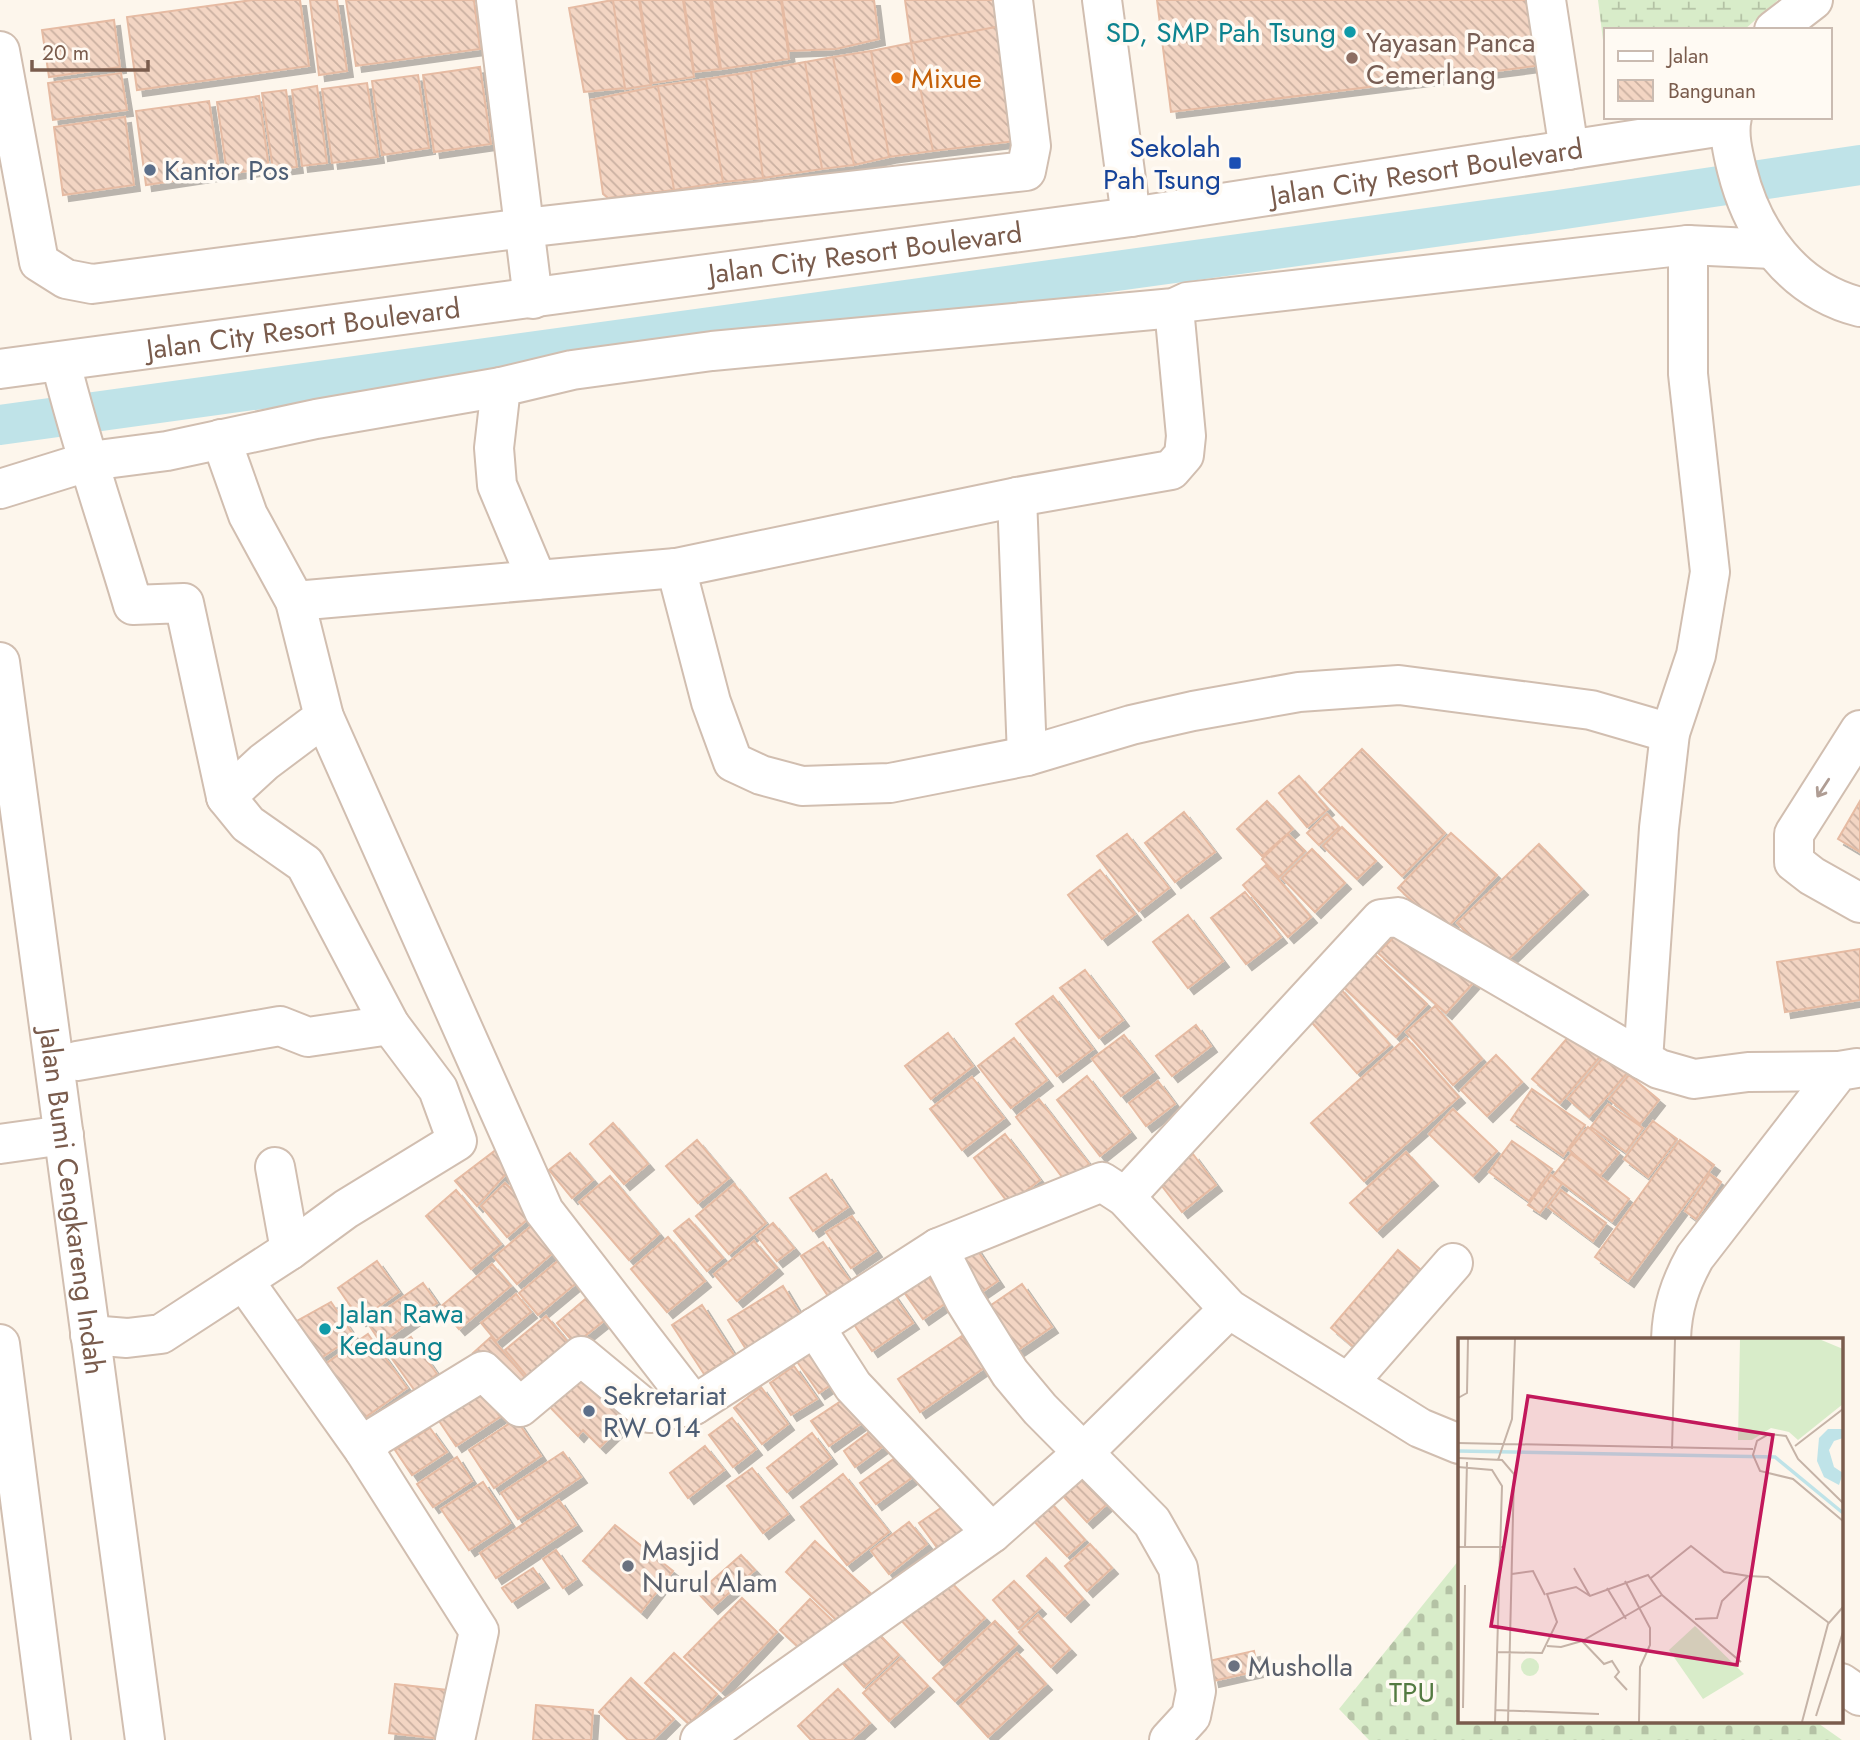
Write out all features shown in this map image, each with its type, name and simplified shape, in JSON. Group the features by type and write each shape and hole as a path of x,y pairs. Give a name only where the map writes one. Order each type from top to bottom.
{"street":[{"path":"496,0 533,299"},
{"path":"0,51 39,262 66,279 92,284 524,228 1026,171 1031,146 1013,0"},
{"path":"1102,0 1131,217"},
{"path":"1546,0 1569,150"},
{"path":"1777,28 1812,0"},
{"name":"Jalan City Resort Boulevard","path":"0,369 63,371 533,299 1131,217 1569,150 1731,130 1741,185 1763,235 1807,283 1860,307"},
{"path":"0,489 84,448 167,451 422,399 501,387 572,370 712,351 1174,308 1187,302 1763,235"},
{"path":"1643,1060 1659,828 1670,733 1696,655 1710,572 1688,374 1688,245"},
{"path":"295,601 676,568 1017,497 1171,470 1184,456 1186,436 1174,308"},
{"path":"63,371 133,605 184,603 226,797 248,824 305,864 390,1025 438,1089 457,1141 346,1209 290,1250 161,1334 127,1338 90,1335"},
{"path":"501,387 494,448 498,485 537,580"},
{"path":"221,439 248,515 295,601 324,717 544,1211 694,1405"},
{"path":"1017,497 1027,756"},
{"path":"676,568 711,702 733,762 761,775 802,786 890,783 1027,756 1131,725 1193,711 1299,692 1399,685 1591,710 1670,733"},
{"name":"Jalan Bumi Cengkareng Indah","path":"0,662 145,1740"},
{"path":"226,797 264,762 324,717"},
{"path":"1860,730 1794,834 1794,862 1812,876 1860,903"},
{"path":"1125,1197 1381,919 1398,917 1659,1069 1694,1079 1748,1072 1849,1069"},
{"path":"77,1061 279,1026 308,1037 390,1025"},
{"path":"1671,1338 1672,1319 1680,1285 1695,1257 1849,1069"},
{"path":"0,1144 64,1135"},
{"path":"275,1167 290,1250"},
{"path":"363,1450 377,1436 484,1371 520,1407 580,1356 650,1413 694,1405 937,1248 1102,1182 1125,1197 1229,1309 1420,1428 1458,1444"},
{"path":"937,1248 965,1301 1010,1373 1040,1409 1085,1451 1152,1522 1178,1568 1196,1691 1191,1716 1169,1740"},
{"path":"1348,1383 1454,1264"},
{"path":"244,1281 363,1450 479,1631 455,1740"},
{"path":"700,1740 992,1534 1085,1451 1229,1309"},
{"path":"815,1326 853,1386 992,1534"},
{"path":"0,1344 51,1740"},
{"path":"1842,1684 1860,1696"}],"green space":[{"path":"1598,0 1778,0 1746,28 1604,28 1604,48"},
{"name":"TPU","path":"1458,1561 1458,1722 1816,1722 1842,1740 1369,1740 1339,1709"}],"building":[{"path":"252,0 300,0 309,66 137,90 127,17"},
{"path":"310,0 337,0 347,71 319,75"},
{"path":"346,0 474,0 480,49 356,66"},
{"path":"613,0 639,0 651,85 625,89"},
{"path":"613,0 625,88 584,92 569,8"},
{"path":"640,0 683,0 694,77 652,83"},
{"path":"684,0 710,0 720,69 694,72"},
{"path":"712,0 781,0 789,59 721,69"},
{"path":"782,0 874,0 879,39 836,49 789,51"},
{"path":"905,0 997,0 1001,26 911,43"},
{"name":"SD, SMP Pah Tsung","path":"1157,0 1534,0 1543,65 1171,112"},
{"path":"114,20 120,67 49,77 42,30"},
{"path":"1001,26 1016,141 933,151 911,43"},
{"name":"Mixue","path":"911,43 933,151 889,157 871,51"},
{"path":"871,51 889,157 854,165 833,57"},
{"path":"833,57 854,165 822,169 805,62"},
{"path":"805,62 822,169 763,178 751,72"},
{"path":"480,67 491,144 434,152 423,75"},
{"path":"751,72 763,178 723,182 706,79"},
{"path":"121,73 127,110 53,120 48,83"},
{"path":"418,75 429,148 382,155 372,81"},
{"path":"706,79 723,182 674,190 658,86"},
{"path":"367,83 378,157 332,163 322,89"},
{"path":"317,86 327,163 302,166 292,90"},
{"path":"658,86 674,190 608,198 603,194 590,100"},
{"path":"286,90 297,167 273,170 262,93"},
{"path":"259,96 269,168 227,174 217,102"},
{"path":"209,101 220,174 146,185 136,111"},
{"path":"125,117 134,185 63,195 54,127"},
{"path":"1362,749 1445,833 1402,876 1319,792"},
{"path":"1299,776 1328,809 1307,827 1279,793"},
{"path":"1267,801 1293,829 1262,856 1237,829"},
{"path":"1860,801 1860,852 1838,839"},
{"path":"1184,812 1215,852 1175,882 1145,843"},
{"path":"1327,814 1339,827 1319,845 1307,833"},
{"path":"1342,827 1376,861 1357,879 1323,846"},
{"path":"1451,833 1497,875 1444,931 1398,888"},
{"path":"1127,834 1169,888 1139,911 1097,856"},
{"path":"1288,834 1305,851 1279,877 1262,859"},
{"path":"1539,844 1582,889 1500,967 1457,923"},
{"path":"1312,849 1345,883 1315,912 1282,878"},
{"path":"1266,865 1311,917 1288,937 1243,885"},
{"path":"1100,870 1135,914 1102,939 1068,895"},
{"path":"1245,892 1281,937 1246,964 1211,918"},
{"path":"1188,915 1223,961 1188,988 1153,942"},
{"path":"1406,925 1475,981 1446,1013 1378,953"},
{"path":"1367,947 1427,1004 1396,1037 1336,980"},
{"path":"1860,949 1860,1000 1785,1012 1777,962"},
{"path":"1085,970 1123,1020 1099,1038 1060,988"},
{"path":"1339,987 1390,1045 1357,1073 1306,1016"},
{"path":"1053,996 1093,1049 1057,1076 1016,1024"},
{"path":"1435,1006 1482,1059 1453,1085 1406,1032"},
{"path":"1196,1025 1211,1046 1172,1076 1156,1056"},
{"path":"1576,1028 1604,1052 1560,1103 1532,1079"},
{"path":"948,1033 973,1066 931,1099 905,1066"},
{"path":"1124,1035 1153,1072 1121,1096 1092,1059"},
{"path":"1014,1038 1047,1080 1011,1108 978,1066"},
{"path":"1406,1038 1459,1097 1364,1181 1311,1123"},
{"path":"1606,1054 1628,1072 1589,1117 1568,1099"},
{"path":"1496,1055 1522,1082 1487,1116 1461,1090"},
{"path":"1629,1075 1659,1100 1640,1124 1609,1099"},
{"path":"1087,1076 1130,1132 1100,1156 1057,1100"},
{"path":"972,1077 1004,1118 962,1150 930,1109"},
{"path":"1158,1081 1175,1104 1146,1126 1129,1103"},
{"path":"1532,1089 1585,1125 1563,1156 1511,1120"},
{"path":"1039,1099 1089,1164 1066,1182 1016,1117"},
{"path":"1608,1104 1643,1128 1626,1152 1591,1127"},
{"path":"1453,1109 1497,1151 1473,1176 1429,1134"},
{"path":"1653,1121 1677,1139 1648,1177 1624,1159"},
{"path":"613,1123 648,1164 624,1184 590,1144"},
{"path":"1588,1127 1619,1153 1600,1176 1569,1150"},
{"path":"1005,1134 1040,1180 1009,1204 974,1158"},
{"path":"697,1140 729,1178 698,1203 666,1166"},
{"path":"1680,1140 1714,1165 1628,1281 1595,1257"},
{"path":"1512,1141 1552,1169 1529,1201 1489,1172"},
{"path":"501,1146 515,1164 477,1206 455,1181"},
{"path":"1406,1152 1432,1180 1377,1231 1350,1203"},
{"path":"570,1153 593,1180 572,1198 549,1170"},
{"path":"1193,1154 1216,1185 1182,1212 1158,1181"},
{"path":"1571,1154 1629,1199 1612,1221 1553,1176"},
{"path":"826,1174 848,1207 813,1231 790,1198"},
{"path":"1710,1174 1721,1182 1696,1219 1685,1211"},
{"path":"1551,1175 1562,1184 1540,1213 1528,1205"},
{"path":"610,1176 659,1234 629,1260 579,1202"},
{"name":"Jalan Rawa Kedaung","path":"505,1183 536,1212 507,1237 481,1206"},
{"path":"734,1184 766,1223 729,1254 696,1216"},
{"path":"456,1190 501,1244 471,1269 426,1216"},
{"path":"1561,1190 1606,1223 1593,1241 1548,1207"},
{"path":"852,1216 876,1251 851,1268 826,1232"},
{"path":"689,1219 723,1258 707,1271 674,1231"},
{"path":"537,1221 560,1247 517,1284 494,1257"},
{"path":"773,1223 794,1248 777,1261 757,1236"},
{"path":"668,1237 705,1281 667,1312 631,1269"},
{"path":"754,1241 777,1268 737,1301 714,1274"},
{"path":"823,1242 850,1281 828,1296 801,1256"},
{"path":"974,1245 998,1281 973,1298 948,1262"},
{"path":"1398,1250 1427,1275 1361,1353 1331,1328"},
{"path":"566,1254 585,1276 538,1315 519,1293"},
{"path":"377,1261 399,1292 360,1320 338,1288"},
{"path":"492,1264 511,1286 459,1329 440,1307"},
{"path":"923,1269 946,1303 923,1319 899,1285"},
{"path":"423,1283 437,1303 381,1343 367,1322"},
{"path":"886,1284 913,1323 872,1351 845,1311"},
{"path":"1022,1284 1052,1327 1008,1357 978,1314"},
{"path":"783,1286 803,1319 749,1354 728,1320"},
{"path":"596,1290 615,1312 575,1344 557,1323"},
{"path":"516,1294 531,1312 496,1341 481,1323"},
{"name":"Jalan Rawa Kedaung","path":"331,1302 354,1336 318,1360 297,1321"},
{"path":"702,1305 734,1355 704,1374 672,1325"},
{"path":"546,1316 572,1347 531,1381 505,1350"},
{"path":"368,1334 407,1388 350,1428 311,1374"},
{"path":"962,1336 984,1368 920,1412 898,1379"},
{"path":"411,1337 437,1374 415,1391 388,1353"},
{"path":"491,1337 533,1387 515,1399 473,1353"},
{"path":"811,1340 838,1380 819,1393 791,1353"},
{"name":"Sekretariat RW 014","path":"586,1366 631,1417 600,1447 583,1430 578,1436 547,1404"},
{"path":"794,1366 817,1399 791,1415 770,1383"},
{"path":"477,1383 500,1417 456,1446 433,1412"},
{"path":"761,1387 788,1424 762,1444 734,1408"},
{"path":"853,1393 869,1418 829,1446 811,1421"},
{"path":"732,1418 756,1449 733,1467 709,1435"},
{"path":"516,1419 541,1456 494,1488 469,1450"},
{"path":"881,1423 893,1439 855,1467 844,1451"},
{"path":"430,1428 447,1452 412,1475 395,1450"},
{"path":"812,1433 831,1458 787,1492 767,1468"},
{"path":"705,1446 724,1470 688,1498 670,1473"},
{"path":"906,1450 921,1471 876,1504 860,1483"},
{"path":"563,1452 581,1477 518,1519 501,1493"},
{"path":"457,1457 472,1481 433,1507 417,1484"},
{"path":"752,1468 788,1514 763,1533 727,1486"},
{"path":"1092,1469 1116,1496 1087,1522 1063,1496"},
{"path":"843,1474 889,1532 847,1565 801,1507"},
{"path":"483,1482 510,1523 469,1550 441,1509"},
{"path":"559,1500 576,1525 496,1578 480,1553"},
{"path":"951,1501 976,1534 944,1557 919,1523"},
{"path":"1049,1501 1085,1540 1067,1556 1031,1518"},
{"path":"909,1522 927,1544 889,1574 871,1551"},
{"name":"Masjid Nurul Alam","path":"615,1525 673,1571 641,1612 583,1561"},
{"path":"815,1541 880,1602 850,1633 786,1572"},
{"path":"1090,1544 1112,1568 1087,1591 1065,1566"},
{"path":"556,1550 576,1579 563,1588 543,1559"},
{"path":"741,1555 755,1570 712,1608 698,1593"},
{"path":"1046,1558 1083,1599 1065,1616 1027,1576"},
{"path":"533,1568 543,1582 512,1602 502,1588"},
{"path":"944,1575 985,1618 939,1661 898,1617"},
{"path":"1014,1581 1040,1608 1018,1629 993,1600"},
{"path":"742,1598 777,1632 721,1691 684,1657"},
{"path":"810,1599 840,1628 811,1659 780,1630"},
{"path":"1038,1615 1070,1649 1051,1667 1019,1632"},
{"path":"995,1621 1017,1644 955,1701 933,1678"},
{"path":"872,1627 899,1655 864,1687 838,1658"},
{"name":"Musholla","path":"1254,1651 1258,1671 1213,1681 1209,1661"},
{"path":"674,1653 717,1694 689,1724 645,1683"},
{"path":"1017,1653 1046,1684 988,1737 960,1706"},
{"path":"901,1658 928,1686 889,1721 863,1693"},
{"path":"631,1678 674,1719 653,1740 628,1740 599,1712"},
{"path":"395,1684 447,1690 442,1739 389,1733"},
{"path":"838,1689 870,1723 851,1740 811,1740 798,1726"},
{"path":"536,1705 593,1710 591,1740 533,1740"}],"waterway":[{"path":"0,425 1558,210 1860,165"}],"place":[{"name":"SD, SMP Pah Tsung","path":"1350,32"},
{"name":"Yayasan Panca Cemerlang","path":"1352,58"},
{"name":"Mixue","path":"897,78"},
{"name":"Sekolah Pah Tsung","path":"1235,163"},
{"name":"Kantor Pos","path":"150,170"},
{"name":"Jalan Rawa Kedaung","path":"325,1329"},
{"name":"Sekretariat RW 014","path":"589,1411"},
{"name":"Masjid Nurul Alam","path":"628,1566"},
{"name":"Musholla","path":"1234,1666"}]}
